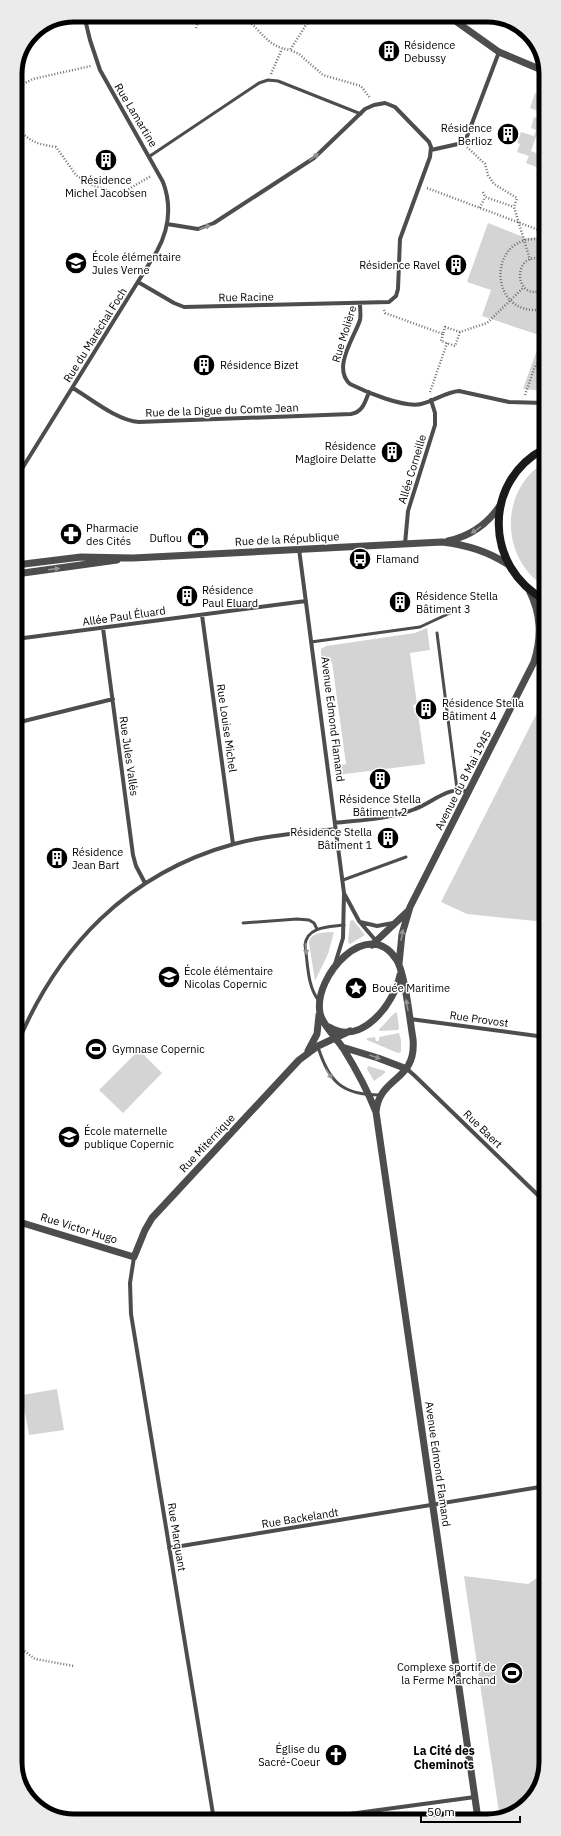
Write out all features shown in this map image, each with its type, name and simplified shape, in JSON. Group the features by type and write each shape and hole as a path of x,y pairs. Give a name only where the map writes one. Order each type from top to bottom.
{"main road":[{"path":"539,452 531,457 516,472 506,489 499,516 499,535 502,550 508,565 520,581 529,590 539,596"}],"street":[{"name":"Rue Lamartine","path":"86,22 98,64 106,81 158,172 167,195 167,224"},
{"path":"457,22 499,52 539,69"},
{"path":"431,150 462,142 466,139 470,133 499,52"},
{"path":"167,224 198,229 205,228 214,223 314,158 361,114 374,105 385,102 393,105 427,139 431,150 400,239 398,290 392,301 381,304"},
{"name":"Rue du Maréchal Foch","path":"22,470 157,251 167,224"},
{"name":"Rue Racine","path":"138,282 174,303 184,307 360,304"},
{"name":"Rue Molière","path":"381,304 360,304 360,320 343,370 344,376 350,384 369,392 406,404 414,405 426,403 452,392 459,391 522,403 539,403"},
{"name":"Rue de la Digue du Comte Jean","path":"73,388 120,416 130,421 139,422 351,414 357,412 363,407 369,392"},
{"name":"Allée Corneille","path":"405,544 408,511 435,425 435,413 431,400"},
{"name":"Rue de la République","path":"442,542 463,537 477,530 490,518 501,504"},
{"name":"Rue de la République","path":"22,564 81,558 133,558 442,542 461,544 482,550 508,565"},
{"name":"Avenue Edmond Flamand","path":"299,549 343,880 344,925 340,949 333,967"},
{"name":"Rue de la République","path":"22,573 133,558"},
{"name":"Avenue du 8 Mai 1945","path":"529,590 536,604 539,618"},
{"name":"Allée Paul Éluard","path":"22,638 306,601"},
{"name":"Rue Louise Michel","path":"202,615 233,844"},
{"name":"Rue Jules Vallès","path":"103,628 133,855 136,866 145,883"},
{"name":"Avenue du 8 Mai 1945","path":"410,907 534,662 539,641"},
{"name":"Avenue du 8 Mai 1945","path":"534,662 539,656"},
{"path":"22,722 113,700"},
{"path":"335,823 410,811 449,791 457,789 469,792"},
{"path":"22,1034 39,998 66,958 82,938 102,918 145,883 183,862 233,844 283,834 336,829"},
{"path":"344,893 350,907 374,943 385,948 394,955 400,966 414,1051 411,1062 406,1069 380,1095 376,1112"},
{"path":"376,1112 370,1095 336,1037 323,1021 319,1002 323,987 333,967 349,952 361,946 374,943 410,907"},
{"path":"307,1053 336,1037 368,1024 386,1006 398,984 402,934 410,907"},
{"path":"359,921 369,925 382,926 398,920"},
{"path":"307,1053 315,1038 320,1012"},
{"name":"Rue Provost","path":"409,1019 539,1036"},
{"path":"328,1026 338,1031 350,1031"},
{"path":"342,1047 378,1058 406,1069"},
{"name":"Rue Miternique","path":"134,1257 142,1236 152,1218 307,1053"},
{"name":"Rue Baert","path":"406,1069 539,1196"},
{"name":"Avenue Edmond Flamand","path":"376,1112 477,1814"},
{"name":"Rue Victor Hugo","path":"22,1223 134,1257"},
{"name":"Rue Marquant","path":"134,1257 130,1288 131,1314 213,1814"},
{"name":"Rue Backelandt","path":"169,1548 539,1487"},
{"path":"349,1814 475,1797"}],"lane":[{"path":"150,156 259,83 268,80 278,82 361,114"},
{"path":"311,642 420,627 450,613"},
{"path":"437,633 457,789"},
{"path":"343,880 406,857"},
{"path":"243,923 304,920 314,923 317,929"},
{"path":"319,1002 313,994 310,986 305,945 308,934 317,929 344,925"},
{"path":"315,1038 324,1064 332,1078 345,1088 370,1095 380,1095"}],"path":[{"path":"196,28 198,22"},
{"path":"248,22 265,39 282,49 290,50 299,54 323,75 361,86 374,105"},
{"path":"290,50 309,22"},
{"path":"268,80 282,49"},
{"path":"22,84 33,79 98,64"},
{"path":"22,134 38,144 56,147 76,175 89,184 115,193 122,193 158,172"},
{"path":"462,142 485,164 488,175 494,184 517,198 514,207 517,222 530,260"},
{"path":"419,186 539,230"},
{"path":"480,208 485,197 483,192"},
{"path":"485,197 514,207"},
{"path":"539,239 524,241 516,245 507,253 500,269 502,286 510,300 525,309 539,310"},
{"path":"539,259 530,260 524,265 520,272 520,280 524,287 533,292 539,291"},
{"path":"460,332 455,346 441,341 445,327 460,332 487,323 524,287"},
{"path":"381,304 385,313 443,334"},
{"path":"426,403 447,343"},
{"path":"522,403 534,369 539,360"},
{"path":"22,1406 22,1418"},
{"path":"22,1649 35,1659 74,1666"}],"shaded area":[{"path":"535,93 539,95 539,111 530,108"},
{"path":"534,117 539,119 539,128 531,151 539,154 539,168 526,163 529,156 517,152 520,144 517,143 521,132 534,136 536,130 531,128"},
{"path":"539,168 539,177 536,176"},
{"path":"488,223 526,238 539,237 539,335 482,316 491,290 467,282"},
{"path":"539,344 539,391 523,389"},
{"path":"539,467 539,582 530,574 520,559 513,542 511,524 513,506 519,489 530,474"},
{"path":"427,628 430,650 410,653 417,704 413,705 415,714 418,714 425,764 337,775 336,766 346,764 332,662 321,657 321,649 326,646 415,633"},
{"path":"539,709 539,921 467,914 441,902"},
{"path":"353,920 365,935 350,944 348,942 350,921"},
{"path":"334,932 328,954 315,981 309,943 310,939 318,933"},
{"path":"397,1012 398,1030 380,1031 379,1029 392,1015"},
{"path":"399,1033 401,1040 401,1052 398,1053 367,1040 367,1038 375,1037 376,1041 379,1041 379,1037"},
{"path":"139,1050 162,1073 123,1113 99,1090"},
{"path":"368,1066 385,1071 385,1073 374,1081 367,1069"},
{"path":"57,1389 64,1430 29,1435 22,1395"},
{"name":"Complexe sportif de la Ferme Marchand","path":"464,1576 528,1584 539,1577 538,1772 534,1785 524,1799 510,1809 499,1813"}],"place":[{"name":"Résidence Debussy","path":"389,51"},
{"name":"Résidence Berlioz","path":"508,134"},
{"name":"Résidence Michel Jacobsen","path":"106,160"},
{"name":"École élémentaire Jules Verne","path":"76,263"},
{"name":"Résidence Ravel","path":"456,265"},
{"name":"Résidence Bizet","path":"204,365"},
{"name":"Résidence Magloire Delatte","path":"392,452"},
{"name":"Pharmacie des Cités","path":"71,534"},
{"name":"Duflou","path":"198,538"},
{"name":"Flamand","path":"360,559"},
{"name":"Résidence Paul Eluard","path":"187,596"},
{"name":"Résidence Stella Bâtiment 3","path":"400,602"},
{"name":"Résidence Stella Bâtiment 4","path":"426,709"},
{"name":"Résidence Stella Bâtiment 2","path":"380,779"},
{"name":"Résidence Stella Bâtiment 1","path":"388,838"},
{"name":"Résidence Jean Bart","path":"57,858"},
{"name":"École élémentaire Nicolas Copernic","path":"169,977"},
{"name":"Bouée Maritime","path":"356,988"},
{"name":"Gymnase Copernic","path":"96,1049"},
{"name":"École maternelle publique Copernic","path":"69,1137"},
{"name":"Complexe sportif de la Ferme Marchand","path":"512,1673"},
{"name":"Église du Sacré-Coeur","path":"336,1755"}],"district":[{"name":"La Cité des Cheminots","path":"444,1757"}]}
